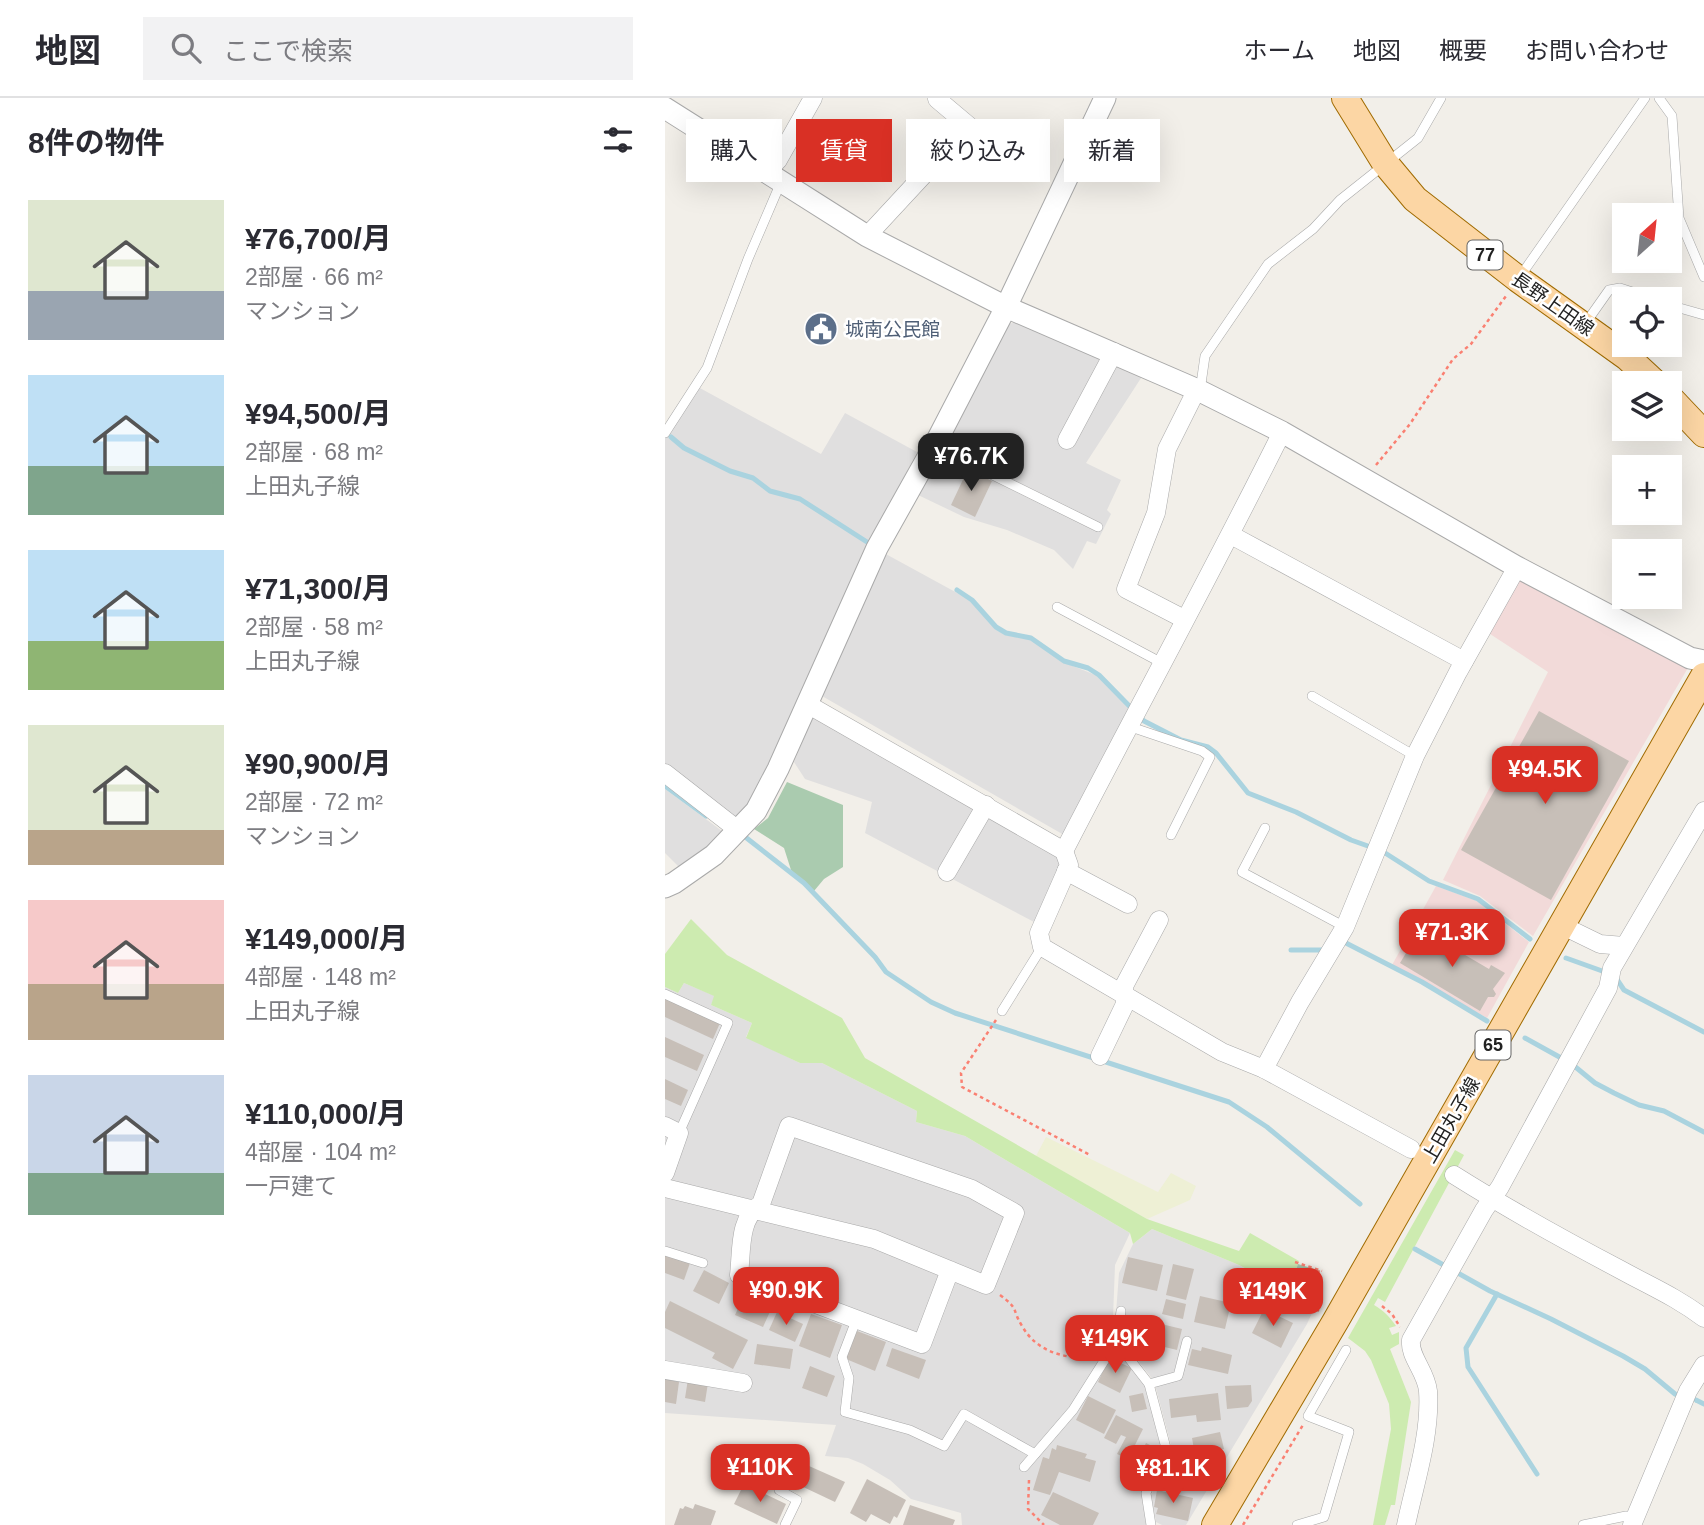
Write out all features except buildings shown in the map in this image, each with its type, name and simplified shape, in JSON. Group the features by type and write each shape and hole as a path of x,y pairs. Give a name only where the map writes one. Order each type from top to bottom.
{"main road":[{"name":"長野上田線","path":"1345,98 1385,163 1415,199 1642,371"},
{"path":"1682,409 1703,429"},
{"name":"上田丸子線","path":"1216,1525 1704,676"}],"street":[{"path":"782,153 813,98"},
{"path":"665,887 714,855 756,811 877,548 935,446 1006,307 1105,98"},
{"path":"867,236 969,126 937,99"},
{"path":"665,108 686,122"},
{"path":"779,182 867,236 1006,307 1198,390 1282,432 1517,567 1690,658 1704,661"},
{"path":"1066,440 1114,352"},
{"path":"1184,619 1126,589 1156,513 1167,449 1198,390"},
{"path":"1064,851 1184,619 1231,535 1282,432"},
{"path":"1231,535 1464,661"},
{"path":"1264,1069 1345,927 1415,756 1517,567"},
{"path":"807,704 1064,851 1069,865 1039,933 1042,947 1222,1052 1264,1069 1411,1149"},
{"path":"665,773 738,830"},
{"path":"947,872 986,806"},
{"path":"1406,1525 1427,1426 1428,1392 1426,1380 1411,1351 1410,1343 1500,1187 1608,988 1612,968 1624,946 1704,811"},
{"path":"1066,871 1128,904"},
{"path":"1100,1056 1125,1004 1124,986 1159,920"},
{"path":"1561,925 1600,944 1624,946"},
{"path":"665,1188 751,1210 874,1239 950,1270 986,1285 1015,1213 972,1189 789,1126 761,1204 751,1210 745,1222 739,1275 922,1344 950,1270"},
{"path":"665,1173 672,1129"},
{"path":"1454,1175 1491,1199 1676,1297 1704,1318"},
{"path":"1634,1521 1688,1391 1704,1365"},
{"path":"665,1370 743,1383"}],"lane":[{"path":"1198,390 1205,356 1268,264 1313,229 1340,200 1418,138 1441,98"},
{"path":"1518,279 1645,98"},
{"path":"1659,98 1672,116 1679,218 1704,277"},
{"path":"665,433 707,368 748,259 772,182"},
{"path":"1584,325 1612,289"},
{"path":"1682,309 1704,316"},
{"path":"935,446 1098,527"},
{"path":"1057,607 1162,663"},
{"path":"1312,696 1415,756"},
{"path":"1128,726 1202,751 1210,757 1171,835"},
{"path":"1265,828 1242,872 1345,927"},
{"path":"1002,1011 1042,947"},
{"path":"665,994 728,1023 672,1129"},
{"path":"665,1251 703,1263"},
{"path":"1024,1466 1073,1410 1116,1346 1121,1311"},
{"path":"857,1318 842,1357 849,1378 845,1412 910,1430 944,1446 964,1414 1035,1454"},
{"path":"1149,1384 1178,1376 1187,1341"},
{"path":"1116,1346 1121,1348 1149,1384 1166,1448 1146,1493 1151,1525"},
{"path":"1297,1525 1324,1517 1349,1432 1308,1416 1346,1350"},
{"path":"785,1459 779,1490 797,1500 785,1525"},
{"path":"1583,1525 1626,1516 1634,1521"}],"path":[{"path":"1363,479 1387,454 1453,359 1471,344 1518,279"},
{"path":"1002,1011 961,1073 962,1087 1090,1155"},
{"path":"1295,1262 1321,1270 1314,1301"},
{"path":"986,1285 1015,1305 1021,1325 1036,1344 1054,1354 1104,1361"},
{"path":"1382,1306 1392,1314 1404,1338 1410,1343"},
{"path":"1243,1525 1308,1416"},
{"path":"1024,1466 1030,1484 1028,1509 1044,1525"}],"shaded area":[{"path":"1023,321 1143,375 1086,463 1121,480 1107,510 1111,514 1096,544 1087,541 1073,569 1054,550 1007,530 964,517 916,494 1008,324"},
{"path":"698,387 821,454 845,413 917,452 870,543 760,788 737,817 729,815 665,768 665,438"},
{"path":"884,553 970,600 995,629 1005,635 1031,640 1063,662 1098,676 1131,711 1064,835 822,696"},
{"path":"1517,578 1689,666 1533,936 1480,896 1443,880 1548,672 1487,632"},
{"path":"817,716 1058,854 1061,867 1036,923 865,833 872,802 805,779 794,762 812,718"},
{"path":"665,789 722,831 709,846 680,868 665,853"},
{"path":"1436,886 1477,901 1529,942 1487,1018 1392,965"},
{"path":"684,983 715,996 711,1005 752,1023 746,1037 800,1063 822,1063 917,1111 916,1122 965,1136 1130,1233 1115,1265 1112,1344 1146,1387 1161,1447 1142,1492 1146,1525 962,1525 961,1513 911,1499 890,1480 863,1464 848,1458 825,1456 836,1425 665,1413 665,987 678,993"},
{"path":"1152,1229 1239,1265 1296,1297 1316,1304 1307,1324 1186,1525 1162,1525 1156,1522 1151,1496 1172,1449 1154,1381 1124,1343 1114,1340 1119,1273 1133,1244"}],"green space":[{"path":"787,782 843,805 843,867 824,879 814,891 791,870 784,848 754,829 768,818"},
{"path":"691,919 727,955 842,1018 865,1058 1147,1219 1239,1251 1250,1233 1299,1261 1290,1287 1304,1295 1303,1300 1239,1265 1152,1229 1133,1244 1130,1233 965,1136 916,1122 917,1111 822,1063 800,1063 746,1038 752,1023 711,1005 714,996 684,983 678,993 665,987 665,954"},
{"path":"1046,1137 1158,1192 1171,1173 1196,1186 1190,1200 1147,1219 1036,1156"},
{"path":"1455,1150 1464,1155 1385,1302 1378,1298 1374,1305 1396,1326 1389,1328 1392,1335 1399,1332 1399,1344 1390,1349 1411,1402 1395,1505 1391,1505 1385,1525 1373,1525 1391,1429 1389,1404 1371,1360 1365,1351 1348,1338"},
{"path":"1298,1264 1317,1270 1310,1293 1290,1287"}],"waterway":[{"path":"671,437 684,448 730,471 753,478 770,491 800,499 867,542"},
{"path":"957,590 972,600 996,627 1006,633 1031,638 1064,661 1088,668 1099,675 1144,721 1181,740 1208,747 1248,793 1296,812 1351,840 1382,851 1429,881 1478,899 1530,939"},
{"path":"665,786 706,816"},
{"path":"744,836 804,883 886,972 931,1002 955,1013 1229,1102 1267,1127 1360,1204"},
{"path":"1340,944 1344,942 1422,982 1487,1021"},
{"path":"1291,950 1324,950"},
{"path":"1566,958 1605,972"},
{"path":"1616,978 1624,990 1704,1032"},
{"path":"1525,1038 1563,1059"},
{"path":"1573,1065 1595,1083 1614,1093 1639,1105 1664,1111 1704,1132"},
{"path":"1415,1249 1490,1291 1623,1356 1645,1369 1675,1394"},
{"path":"1497,1294 1466,1348 1468,1367 1537,1474"},
{"path":"1696,1400 1704,1404"}],"place":[{"name":"城南公民館","path":"821,329"}]}
